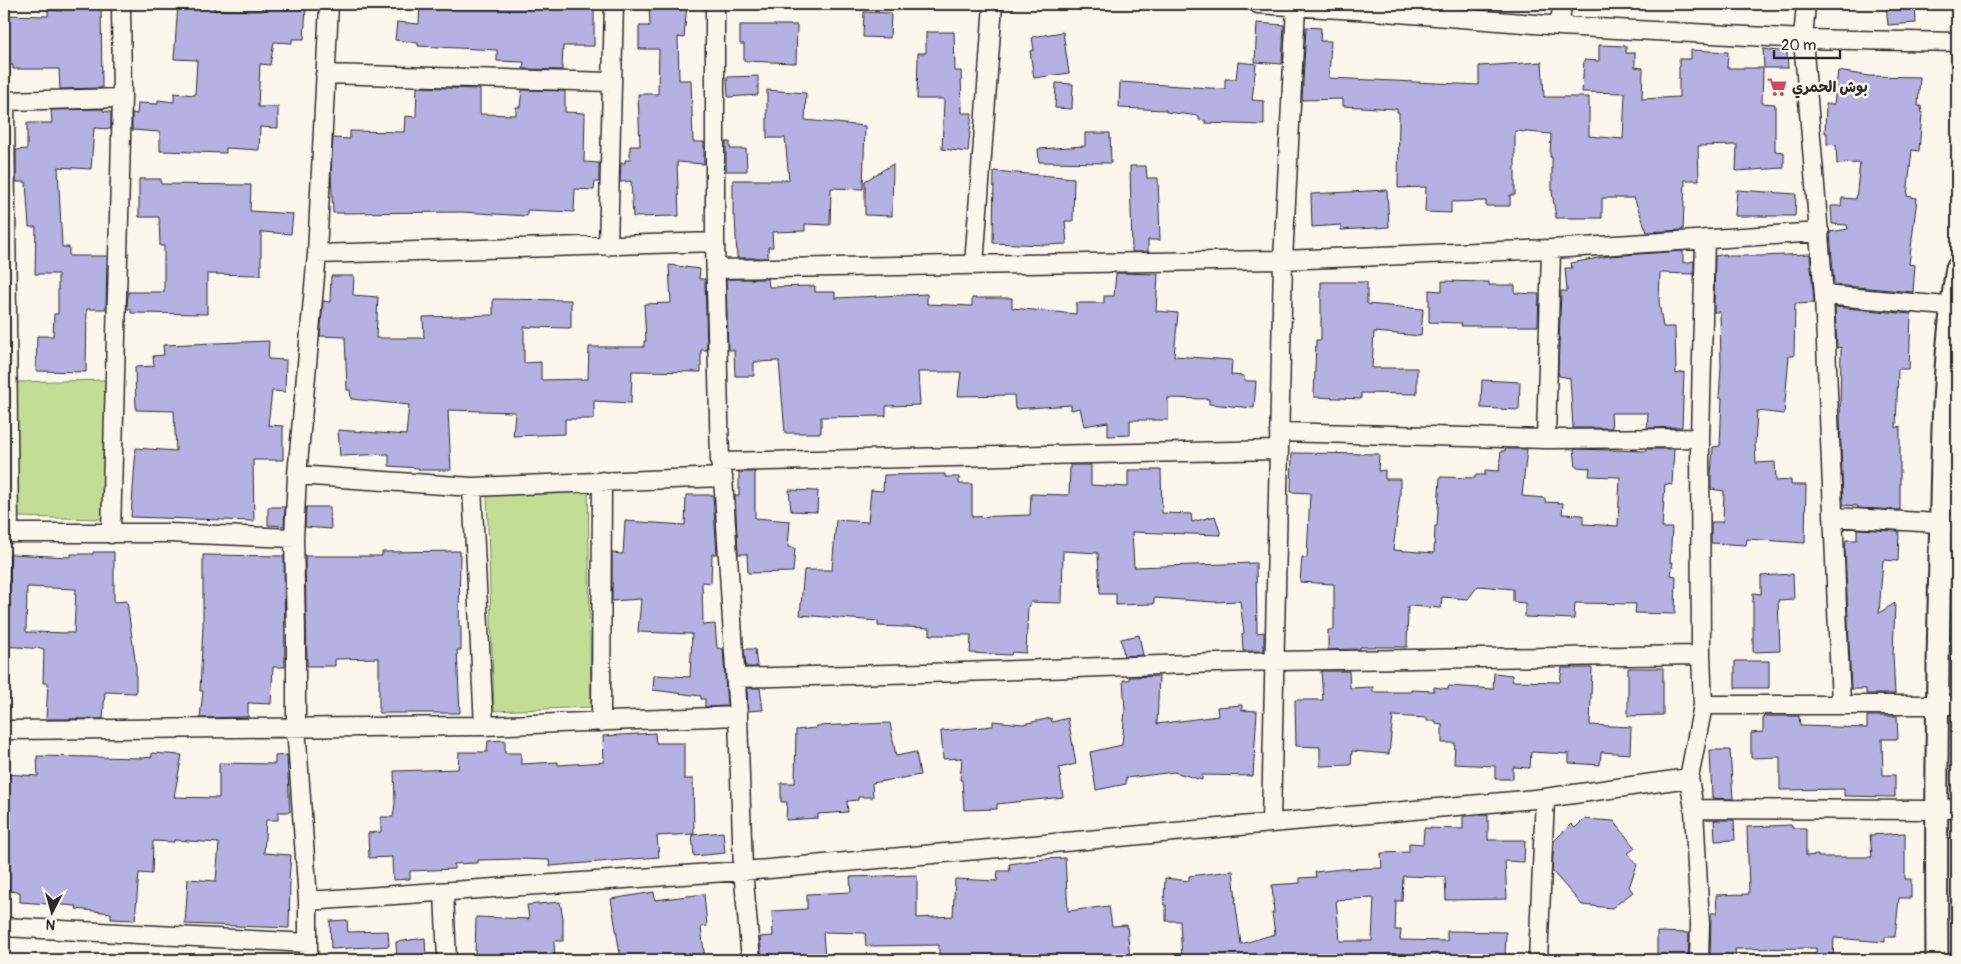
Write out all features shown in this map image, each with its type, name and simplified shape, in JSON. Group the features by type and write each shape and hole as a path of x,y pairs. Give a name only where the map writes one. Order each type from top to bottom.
{"street":[{"path":"111,534 122,98 121,4"},
{"path":"4,927 308,952 308,902 296,726 294,538 297,475 317,254 329,4"},
{"path":"608,246 614,4"},
{"path":"715,4 715,242 721,470 736,678 743,870 751,960"},
{"path":"974,265 993,4"},
{"path":"1258,4 1296,7 1374,7 1560,26 1803,39 1957,42"},
{"path":"1560,26 1562,4"},
{"path":"1806,4 1803,39 1824,295 1841,704"},
{"path":"1271,823 1283,260 1296,7"},
{"path":"325,74 611,82"},
{"path":"122,98 5,100 6,533 169,533 294,538"},
{"path":"716,269 1283,260 1551,249 1820,232"},
{"path":"1699,960 1700,924 1694,809 1689,778 1703,705 1700,438 1705,239"},
{"path":"317,254 715,242"},
{"path":"1546,439 1551,249"},
{"path":"1937,960 1936,810 1948,705 1947,338 1954,306 1957,268"},
{"path":"1824,295 1954,306"},
{"path":"1279,432 1546,439 1700,438"},
{"path":"297,475 472,487 602,481 721,470 1278,450"},
{"path":"601,722 602,481"},
{"path":"472,487 484,726"},
{"path":"1833,517 1949,524"},
{"path":"736,678 1274,661 1701,655"},
{"path":"1703,705 1948,705"},
{"path":"4,730 296,726 484,726 738,716"},
{"path":"308,902 743,870 1271,823 1545,798 1689,778"},
{"path":"1538,960 1545,798"},
{"path":"1694,809 1936,810 1957,808"},
{"path":"444,893 447,960"}],"green space":[{"path":"106,380 104,519 16,517 14,382"},
{"path":"588,482 591,707 494,711 487,495"}],"building":[{"path":"62,4 101,4 102,88 60,89 59,69 13,69 13,65 4,65 4,15 48,16 48,10 62,11"},
{"path":"178,4 215,4 214,10 262,11 262,6 306,8 304,39 292,39 292,43 274,42 270,65 260,64 258,107 278,107 278,128 260,127 259,150 226,148 226,153 160,151 160,132 132,130 132,113 137,114 138,103 158,104 158,100 174,102 174,93 195,95 197,60 174,59"},
{"path":"420,4 594,4 594,46 563,46 562,70 523,69 524,62 497,61 497,50 418,46 418,43 395,40 397,22 419,24"},
{"path":"649,4 687,4 684,38 678,37 679,80 691,80 693,142 704,142 704,164 677,162 679,216 633,217 631,181 620,182 621,163 625,163 625,160 630,160 630,146 640,146 638,94 658,94 659,49 639,49 639,26 650,26"},
{"path":"1886,4 1915,4 1916,23 1888,25"},
{"path":"864,12 891,13 890,38 863,37"},
{"path":"1257,23 1284,25 1282,64 1255,62"},
{"path":"740,25 797,25 796,63 744,61 744,44 740,44"},
{"path":"1306,27 1321,28 1320,41 1331,41 1329,78 1479,85 1479,66 1542,62 1544,97 1589,97 1589,136 1623,139 1625,93 1582,92 1584,60 1599,61 1599,45 1626,46 1626,53 1635,53 1635,67 1643,68 1642,99 1679,97 1679,59 1691,59 1691,50 1728,52 1727,68 1763,68 1762,103 1775,104 1775,151 1784,152 1784,168 1736,171 1737,145 1698,146 1699,180 1685,180 1683,230 1647,232 1634,198 1602,198 1602,218 1556,218 1552,192 1551,134 1515,131 1515,195 1510,195 1510,206 1486,206 1486,201 1451,202 1451,213 1425,212 1426,187 1398,188 1399,112 1397,112 1397,109 1343,106 1343,99 1302,100"},
{"path":"926,32 954,32 955,71 961,71 962,113 972,113 968,152 942,149 944,99 917,99 918,53 926,53"},
{"path":"1063,32 1069,73 1034,78 1030,51 1034,50 1032,37"},
{"path":"1763,49 1787,52 1788,68 1764,68"},
{"path":"1238,62 1256,64 1252,100 1264,101 1264,125 1205,123 1206,121 1199,120 1199,116 1166,112 1166,110 1119,108 1120,82 1225,89 1225,79 1236,79"},
{"path":"1838,71 1869,76 1920,77 1918,106 1921,106 1922,114 1919,151 1912,150 1907,196 1917,198 1909,264 1915,265 1913,292 1834,285 1830,232 1848,229 1847,225 1832,224 1831,206 1841,206 1842,198 1856,199 1860,163 1837,164 1836,145 1827,144 1827,133 1825,133 1826,104 1834,104"},
{"path":"758,76 758,95 728,97 727,77"},
{"path":"1056,83 1073,84 1072,109 1055,108"},
{"path":"417,87 480,89 480,114 516,115 516,107 520,107 522,90 565,91 565,112 585,113 584,162 599,163 599,182 595,182 594,190 575,189 574,212 527,210 527,216 462,212 333,213 331,174 333,138 350,139 350,131 404,132 405,116 416,117"},
{"path":"767,90 806,93 805,120 865,126 863,189 831,188 830,225 805,224 805,231 772,232 773,247 768,247 768,258 737,258 735,216 733,216 733,180 789,180 785,138 767,138"},
{"path":"103,109 103,111 111,112 111,129 94,128 91,169 58,167 62,247 69,247 69,256 107,256 106,309 87,309 86,372 36,371 37,336 53,336 54,314 58,314 58,274 35,274 36,227 29,227 26,182 16,182 16,150 27,149 27,123 52,123 51,110"},
{"path":"1085,133 1110,133 1111,163 1039,162 1038,149 1085,146"},
{"path":"726,142 730,142 730,149 746,149 747,171 726,171"},
{"path":"893,164 892,216 865,215 865,181"},
{"path":"1130,166 1146,166 1147,178 1158,178 1160,240 1148,240 1148,252 1132,252"},
{"path":"994,171 1074,178 1073,221 1065,221 1067,244 993,243"},
{"path":"139,179 161,179 161,184 251,185 250,211 293,214 291,234 261,232 261,275 207,274 207,314 131,313 131,309 127,309 128,292 164,292 164,246 160,246 159,217 139,217"},
{"path":"1387,190 1389,227 1341,230 1341,225 1312,227 1311,194"},
{"path":"1737,190 1796,194 1795,216 1735,216"},
{"path":"1683,251 1683,263 1694,261 1694,274 1660,273 1659,302 1663,327 1675,327 1676,374 1684,372 1682,427 1647,428 1648,413 1611,413 1612,428 1573,428 1570,378 1559,376 1558,371 1561,291 1567,291 1565,268 1572,268 1571,263 1609,256"},
{"path":"1726,254 1726,256 1760,256 1810,254 1814,303 1795,304 1794,356 1789,356 1784,414 1757,411 1755,445 1756,463 1775,462 1776,481 1791,480 1791,485 1806,485 1805,543 1747,539 1746,545 1711,543 1711,522 1723,522 1724,491 1711,489 1711,476 1713,447 1720,446 1722,398 1719,398 1721,367 1720,312 1714,312 1715,256"},
{"path":"669,265 700,269 699,279 705,279 707,350 701,350 701,372 632,371 631,403 594,401 594,419 565,419 565,434 513,436 515,412 448,410 451,470 419,470 419,468 389,466 389,454 340,456 338,430 406,435 409,405 351,399 350,390 347,390 345,337 320,336 323,301 330,302 331,276 354,276 353,295 378,297 376,338 424,338 423,317 493,315 493,299 571,300 571,328 524,327 524,363 541,362 541,380 588,379 589,347 644,347 644,341 646,341 644,304 671,303"},
{"path":"1116,273 1158,274 1156,311 1178,313 1174,356 1232,360 1231,375 1244,376 1244,381 1256,381 1254,408 1209,404 1209,399 1168,398 1168,420 1130,420 1130,435 1108,436 1108,422 1084,426 1080,408 1071,410 1071,405 1015,409 1014,395 958,396 961,372 918,372 920,405 886,406 886,416 821,417 821,433 785,433 779,361 754,362 754,376 735,376 734,350 728,350 726,279 768,279 769,287 815,286 815,292 835,292 835,298 927,294 927,304 972,306 972,298 1012,298 1012,308 1076,314 1076,303 1104,303 1104,296 1114,296"},
{"path":"1442,281 1489,282 1489,285 1515,285 1515,293 1539,294 1538,326 1461,326 1462,323 1429,322 1429,290 1442,291"},
{"path":"1321,282 1367,282 1367,304 1423,309 1421,336 1374,332 1372,368 1417,368 1417,394 1361,393 1361,399 1314,397 1316,340 1321,340"},
{"path":"1835,307 1911,314 1909,369 1898,369 1896,428 1900,426 1900,510 1858,508 1858,506 1843,505 1840,416 1841,347 1837,348"},
{"path":"269,341 268,359 286,360 285,392 272,391 268,425 283,426 283,460 253,460 254,521 131,517 136,448 176,451 174,411 136,410 135,367 154,366 153,356 164,355 163,345"},
{"path":"1482,380 1520,382 1519,410 1481,408"},
{"path":"1505,449 1527,449 1522,496 1545,498 1545,502 1563,503 1562,514 1583,515 1583,524 1618,526 1620,477 1589,476 1590,468 1576,467 1574,449 1646,451 1646,449 1674,449 1672,485 1665,484 1662,528 1672,528 1670,562 1673,562 1671,575 1676,576 1675,614 1635,613 1636,604 1575,603 1574,619 1525,617 1525,603 1513,602 1513,589 1478,586 1468,599 1442,597 1441,608 1408,606 1407,647 1360,647 1360,649 1328,650 1328,630 1334,630 1334,584 1300,582 1302,557 1307,558 1310,493 1291,492 1292,453 1379,454 1378,471 1385,470 1385,479 1400,479 1400,495 1393,550 1434,553 1440,477 1475,478 1475,475 1485,475 1485,470 1499,471 1501,451 1505,451"},
{"path":"1070,465 1091,465 1091,485 1128,487 1128,470 1161,470 1162,513 1191,514 1192,522 1215,516 1221,535 1132,532 1134,567 1256,563 1257,633 1264,632 1264,651 1243,651 1242,634 1244,633 1240,601 1214,602 1154,598 1154,604 1116,605 1116,594 1100,594 1098,553 1063,551 1062,603 1030,602 1030,606 1028,606 1026,653 1012,652 1011,655 970,653 971,635 930,635 930,628 878,626 878,621 800,615 804,570 832,570 836,520 868,522 871,490 883,491 884,475 945,474 945,477 959,477 959,484 972,484 972,517 1030,515 1031,494 1069,495"},
{"path":"739,472 755,472 755,518 790,521 788,547 795,548 793,572 748,573 747,554 738,554 735,495 739,495"},
{"path":"789,490 818,491 817,512 791,511"},
{"path":"686,495 713,495 717,554 712,554 711,583 702,582 703,625 715,624 717,648 723,649 727,706 705,707 705,699 701,699 701,696 653,690 654,675 690,677 692,634 638,632 641,599 612,601 612,553 623,554 625,521 685,525"},
{"path":"268,507 285,507 284,526 268,525"},
{"path":"306,507 330,507 331,529 305,527"},
{"path":"1857,529 1899,531 1898,561 1883,560 1879,613 1895,603 1893,654 1895,694 1866,694 1866,689 1851,689 1845,550 1846,540 1857,540"},
{"path":"460,551 459,626 461,626 461,650 457,650 460,713 379,713 379,658 335,659 335,666 307,666 305,556 382,556 382,552"},
{"path":"93,552 114,552 114,602 127,601 136,667 136,693 105,692 103,719 46,719 48,683 43,683 44,649 4,646 4,585 9,585 10,554 71,557 71,554 93,554","holes":["27,587 76,589 74,633 26,632"]},
{"path":"203,555 284,556 285,667 273,667 271,704 248,703 248,717 200,718 203,691 200,691 203,625"},
{"path":"1793,574 1794,599 1778,600 1780,651 1753,652 1753,593 1761,594 1761,576"},
{"path":"1139,635 1143,655 1124,656 1121,639"},
{"path":"744,649 755,649 757,667 746,667"},
{"path":"1735,661 1769,661 1769,688 1735,688"},
{"path":"1562,668 1592,668 1590,725 1631,727 1630,754 1601,752 1600,765 1569,763 1569,754 1531,752 1530,768 1513,767 1513,779 1495,779 1495,766 1454,764 1455,743 1442,743 1442,725 1436,724 1436,721 1427,721 1427,718 1393,716 1389,754 1352,751 1351,765 1320,766 1320,747 1296,746 1295,700 1323,700 1321,671 1349,671 1350,688 1373,687 1373,692 1411,692 1411,690 1434,691 1434,687 1448,689 1449,686 1493,689 1494,673 1512,675 1512,681 1560,682"},
{"path":"1628,668 1663,668 1663,715 1628,716"},
{"path":"1159,676 1157,724 1218,716 1217,707 1242,705 1242,710 1257,711 1253,776 1202,775 1202,780 1174,772 1126,778 1126,784 1096,790 1090,752 1122,745 1125,710 1123,680 1129,680 1129,677"},
{"path":"747,688 760,688 763,710 748,711"},
{"path":"1763,716 1799,716 1800,726 1867,728 1867,716 1897,716 1898,739 1882,739 1883,775 1895,775 1895,797 1844,796 1844,789 1780,790 1780,757 1751,758 1751,733 1763,732"},
{"path":"1051,718 1052,722 1068,718 1076,764 1059,768 1063,797 997,804 997,809 964,810 962,780 960,780 962,758 943,759 941,731 993,726 993,721 1023,724"},
{"path":"890,723 896,756 916,752 920,775 872,783 873,797 858,797 858,800 847,801 848,812 818,814 818,818 786,820 787,802 781,802 781,783 795,783 796,730 816,728 816,726"},
{"path":"655,733 656,743 684,743 684,779 693,779 694,834 657,836 659,857 550,866 549,860 478,860 478,863 454,864 454,869 410,871 410,879 393,880 392,857 369,858 368,833 381,832 381,817 393,817 395,803 394,771 458,769 459,752 487,752 488,741 505,740 505,753 521,753 521,764 558,762 558,765 604,762 603,736"},
{"path":"1710,750 1730,750 1733,799 1712,798"},
{"path":"152,753 182,755 174,797 219,798 219,763 275,764 275,756 287,755 290,812 278,812 278,820 266,820 264,853 291,855 289,928 185,924 188,879 216,881 219,843 174,840 174,842 153,841 152,874 139,873 135,920 111,919 111,913 76,909 77,906 20,902 20,892 4,891 4,774 38,776 37,756 143,758 152,757"},
{"path":"1488,815 1488,840 1525,840 1524,862 1505,861 1507,899 1446,900 1445,877 1403,876 1402,901 1396,901 1395,930 1401,930 1400,940 1447,941 1447,931 1506,932 1505,960 1182,960 1180,921 1166,921 1166,905 1164,905 1165,878 1189,881 1189,876 1233,871 1241,944 1275,934 1272,913 1274,913 1272,885 1300,883 1300,878 1316,877 1315,872 1382,868 1381,853 1409,852 1409,843 1423,844 1424,828 1463,829 1463,816","holes":["1374,898 1372,941 1340,941 1336,900"]},
{"path":"1584,819 1614,821 1635,848 1628,853 1637,865 1629,887 1633,892 1612,908 1582,905 1552,871 1554,841 1571,824 1575,828"},
{"path":"1714,820 1734,820 1735,840 1715,841"},
{"path":"1792,825 1792,828 1806,828 1806,856 1818,855 1818,857 1872,857 1870,835 1905,833 1905,879 1911,879 1911,898 1899,898 1895,937 1885,937 1885,942 1834,938 1833,960 1816,960 1816,948 1735,949 1736,960 1710,960 1711,913 1717,913 1716,895 1749,894 1747,827"},
{"path":"723,832 725,853 694,856 692,835"},
{"path":"1065,858 1068,911 1109,906 1112,926 1127,925 1130,960 1002,960 1002,958 939,960 939,945 866,946 865,933 823,932 825,960 762,960 760,937 773,936 772,911 807,909 807,894 851,892 850,877 917,875 917,918 953,916 955,879 997,881 998,871 1010,871 1009,864"},
{"path":"654,892 655,900 704,894 707,926 701,927 705,960 621,960 611,899"},
{"path":"560,902 563,918 563,941 554,941 555,960 483,960 483,955 475,955 476,917 529,919 527,905"},
{"path":"347,920 348,932 388,931 389,946 331,949 330,921"},
{"path":"1657,932 1689,933 1688,960 1657,960"},
{"path":"425,938 426,960 397,960 396,942"}],"place":[{"name":"بوش الحمري","path":"1777,87"}]}
